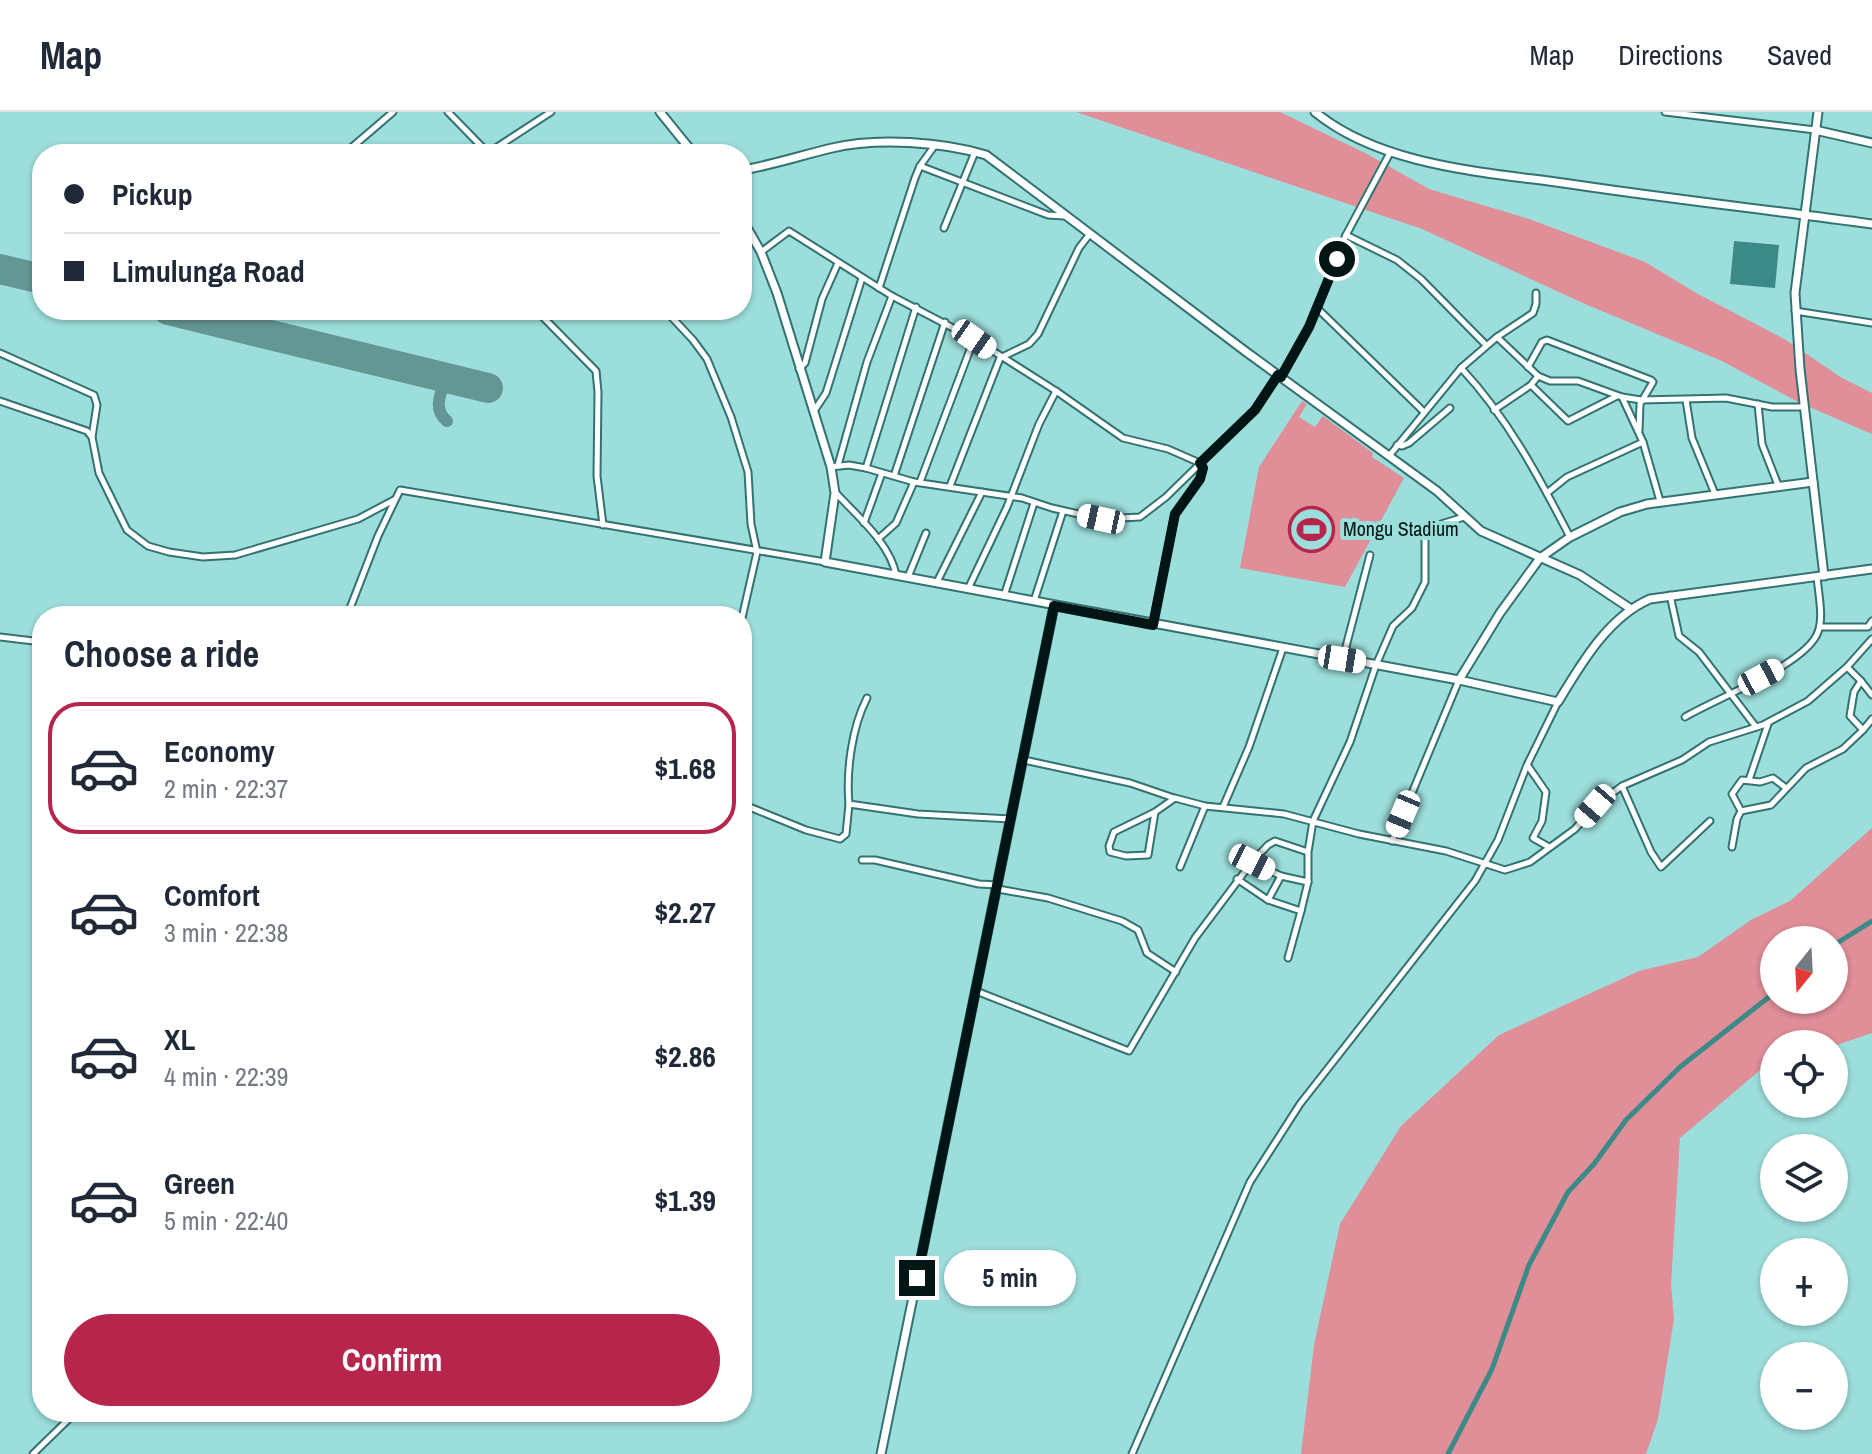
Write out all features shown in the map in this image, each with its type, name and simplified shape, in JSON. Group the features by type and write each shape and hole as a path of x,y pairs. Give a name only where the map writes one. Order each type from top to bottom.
{"main road":[{"path":"660,112 686,144"},
{"path":"1315,112 1361,142 1448,166 1872,224"},
{"path":"1818,112 1797,262 1795,311 1820,576"},
{"path":"1815,130 1872,143"},
{"path":"752,168 848,145 935,145 975,152 997,162 1089,235 1437,491 1481,531 1580,575 1631,609"},
{"path":"752,236 777,293 799,369 834,466 835,493 825,562 1459,680 1558,702 1598,643 1631,609 1650,599 1872,569"},
{"path":"1459,680 1488,631 1540,558 1570,537 1620,512 1660,501 1813,482"},
{"path":"881,1454 1054,606"}],"street":[{"path":"356,144 393,112"},
{"path":"448,112 478,144"},
{"path":"503,144 551,112"},
{"path":"1665,112 1815,130"},
{"path":"879,288 920,166 935,145"},
{"path":"892,296 834,466 866,468 917,482 1011,496 1063,511 1113,520 1140,517 1166,497 1255,410 1280,376 1297,351 1346,235 1391,151"},
{"path":"944,228 975,152"},
{"path":"920,166 1048,215 1065,216"},
{"path":"761,252 789,231 892,296 974,339 1123,438 1168,449 1200,463 1203,468 1200,479 1175,514 1153,625"},
{"path":"950,486 1000,358 1029,344 1038,334 1079,248 1089,235"},
{"path":"1346,235 1397,260 1421,279 1486,345"},
{"path":"799,369 805,363 822,299 838,263"},
{"path":"814,411 826,393 862,278"},
{"path":"1389,456 1461,368 1486,345 1533,313 1536,293"},
{"path":"866,468 916,307"},
{"path":"1317,308 1423,411"},
{"path":"1795,311 1872,323"},
{"path":"546,320 596,371 597,476 603,525"},
{"path":"674,320 707,359 731,417 748,472 751,524 757,552 745,606"},
{"path":"894,476 945,322"},
{"path":"1497,337 1538,376 1550,381 1578,381 1641,400 1726,398 1779,408 1805,407"},
{"path":"878,539 896,523 917,482 974,339"},
{"path":"1528,367 1542,342 1554,341 1653,381 1641,400 1639,431"},
{"path":"0,353 94,395 97,405 92,437 99,473 127,530 141,542 169,552 203,557 235,555 358,519 395,499"},
{"path":"1461,368 1479,387 1518,441 1570,537"},
{"path":"1494,410 1531,385 1538,376"},
{"path":"1541,393 1550,381"},
{"path":"1531,385 1568,421 1620,396"},
{"path":"968,589 1056,391"},
{"path":"1620,396 1639,431 1660,501"},
{"path":"1686,400 1692,438 1715,494"},
{"path":"0,401 84,429 92,437"},
{"path":"1758,404 1762,444 1778,485"},
{"path":"1397,445 1409,443 1450,408"},
{"path":"1547,493 1567,477 1643,442"},
{"path":"864,523 882,473"},
{"path":"351,606 400,490 825,562"},
{"path":"937,582 982,492"},
{"path":"835,493 878,539 896,575"},
{"path":"1004,596 1034,503"},
{"path":"1034,602 1063,511"},
{"path":"1288,958 1308,882 1308,852 1313,821 1350,742 1376,665 1397,621 1412,608 1425,582 1425,529 1464,517"},
{"path":"908,577 926,533"},
{"path":"1342,659 1370,555"},
{"path":"1685,717 1788,662 1813,642 1820,627 1820,576"},
{"path":"1670,594 1679,636 1699,652 1756,728"},
{"path":"1820,627 1868,627 1872,621"},
{"path":"0,637 32,641"},
{"path":"1024,760 1130,783 1205,806 1260,810 1446,851 1505,870 1524,865 1575,829 1595,806 1622,786 1682,760 1709,742 1756,728 1808,701 1847,667 1872,639"},
{"path":"1223,807 1249,747 1283,647"},
{"path":"1847,667 1872,695"},
{"path":"1392,841 1459,680"},
{"path":"1861,681 1854,692 1850,716 1863,730"},
{"path":"752,808 806,830 840,839 846,834 848,783 861,710 867,698"},
{"path":"1132,1454 1250,1182 1300,1104 1475,881 1508,816 1527,765 1558,702"},
{"path":"1741,811 1771,805 1806,768 1843,749 1872,719"},
{"path":"1749,780 1768,723"},
{"path":"1527,765 1546,792 1542,821 1533,838 1549,847"},
{"path":"1741,811 1732,794 1741,780 1760,782 1773,778 1786,788"},
{"path":"1622,786 1661,867 1710,821"},
{"path":"1155,812 1148,855 1126,856 1110,852 1114,832 1155,812 1175,798"},
{"path":"849,804 918,814 1012,819"},
{"path":"1180,867 1205,806"},
{"path":"1732,847 1741,811"},
{"path":"975,991 1129,1051 1195,938 1252,862 1272,842 1308,852"},
{"path":"862,860 875,860 1048,898 1122,921 1138,930 1147,953 1176,972"},
{"path":"1252,862 1281,876 1308,882"},
{"path":"1268,900 1281,876"},
{"path":"1237,879 1268,900 1301,911"},
{"path":"33,1454 66,1422"}],"shaded area":[{"path":"1076,112 1280,112 1367,154 1429,189 1529,219 1645,262 1786,340 1842,378 1872,393 1872,434 1800,403 1722,361 1585,304 1422,229"},
{"name":"Mongu Stadium","path":"1302,401 1307,404 1299,417 1315,427 1323,416 1373,453 1372,457 1404,478 1345,587 1240,568 1259,467"},
{"path":"1872,828 1872,1033 1848,1041 1848,1030 1760,1030 1760,1071 1680,1138 1671,1284 1674,1319 1658,1419 1646,1454 1301,1454 1314,1345 1340,1224 1401,1126 1499,1035 1639,971 1698,957 1751,920 1790,901"}],"water":[{"path":"1734,241 1779,245 1775,288 1730,284"}],"waterway":[{"path":"1848,936 1872,921"},
{"path":"1448,1454 1492,1369 1529,1265 1568,1192 1594,1164 1626,1120 1680,1067 1760,1004"}],"taxiway":[{"path":"446,378 439,406 447,421"}],"runway":[{"path":"0,269 32,277"},
{"path":"209,320 488,388"}],"place":[{"name":"Mongu Stadium","path":"1312,529"}],"route":[{"path":"917,1278 1054,606 1153,625 1175,514 1200,479 1203,468 1200,463 1242,424 1278,375 1281,377 1309,327 1337,259"}]}
